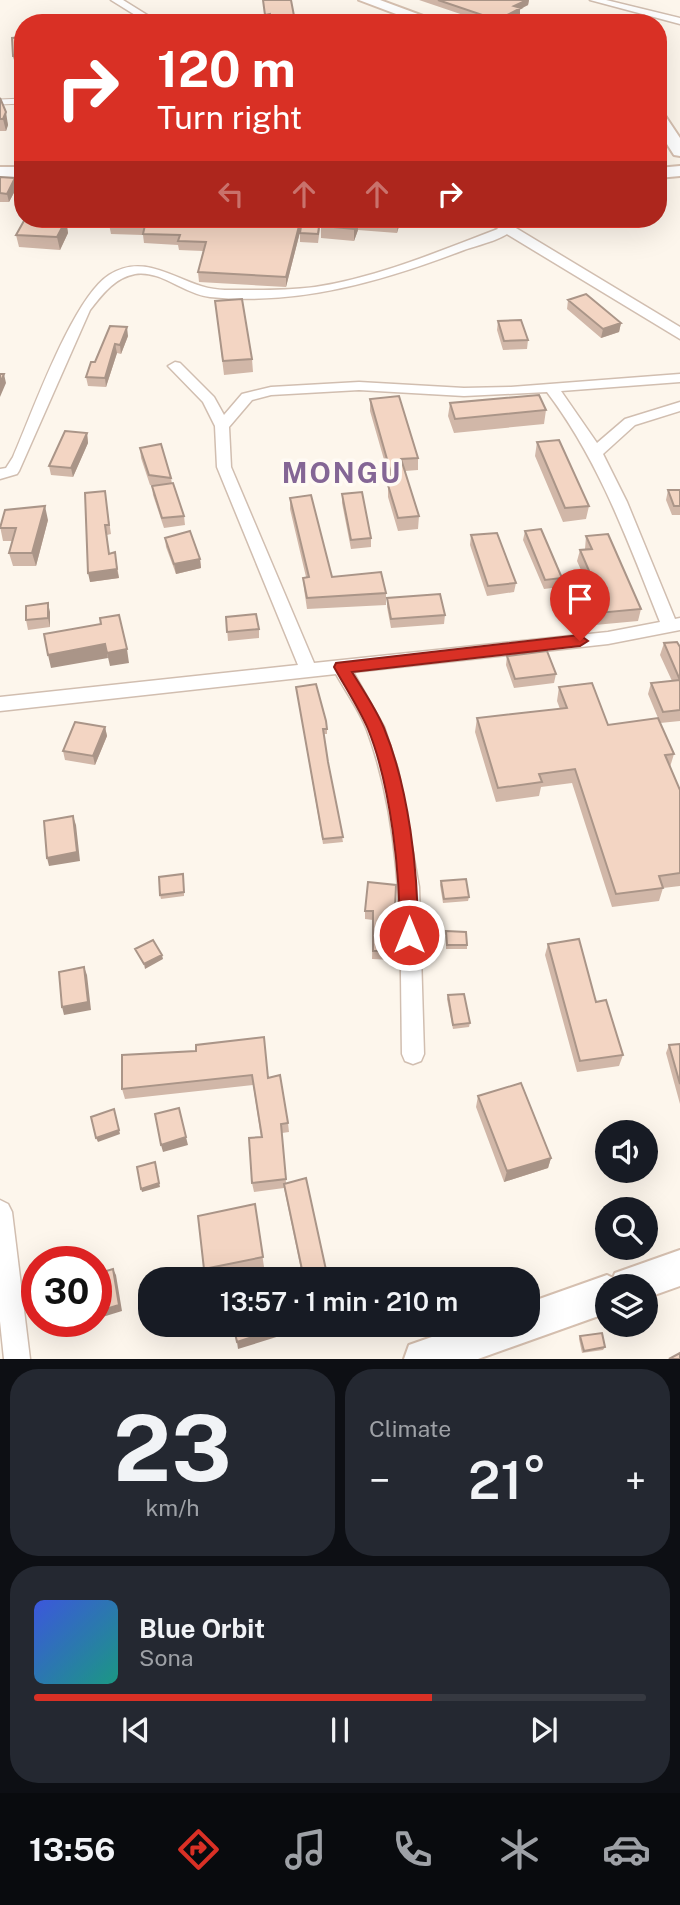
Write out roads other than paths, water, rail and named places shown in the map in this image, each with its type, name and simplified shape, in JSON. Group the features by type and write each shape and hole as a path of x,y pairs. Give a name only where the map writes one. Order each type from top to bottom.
{"main road":[{"path":"366,0 408,14"},
{"path":"667,131 680,151"},
{"path":"658,1276 680,1268"},
{"path":"540,1318 595,1298"},
{"path":"448,1355 491,1337"}],"street":[{"path":"116,0 140,14"},
{"path":"595,0 652,14"},
{"path":"505,228 680,334"},
{"path":"0,474 12,471 20,457 84,310 96,292 116,275 147,269 170,275 200,292 295,294 407,265 508,230"},
{"path":"175,366 209,400 222,426 224,467 289,617 308,669"},
{"path":"222,426 247,397 262,392 359,386 464,392 680,378"},
{"path":"0,704 608,638 675,625 597,451 575,416 551,388"},
{"path":"597,451 630,422 680,406"},
{"path":"341,667 375,727 389,770 409,887 413,1054"},
{"path":"0,1212 17,1359"}],"district":[{"name":"MONGU","path":"342,472"}]}
